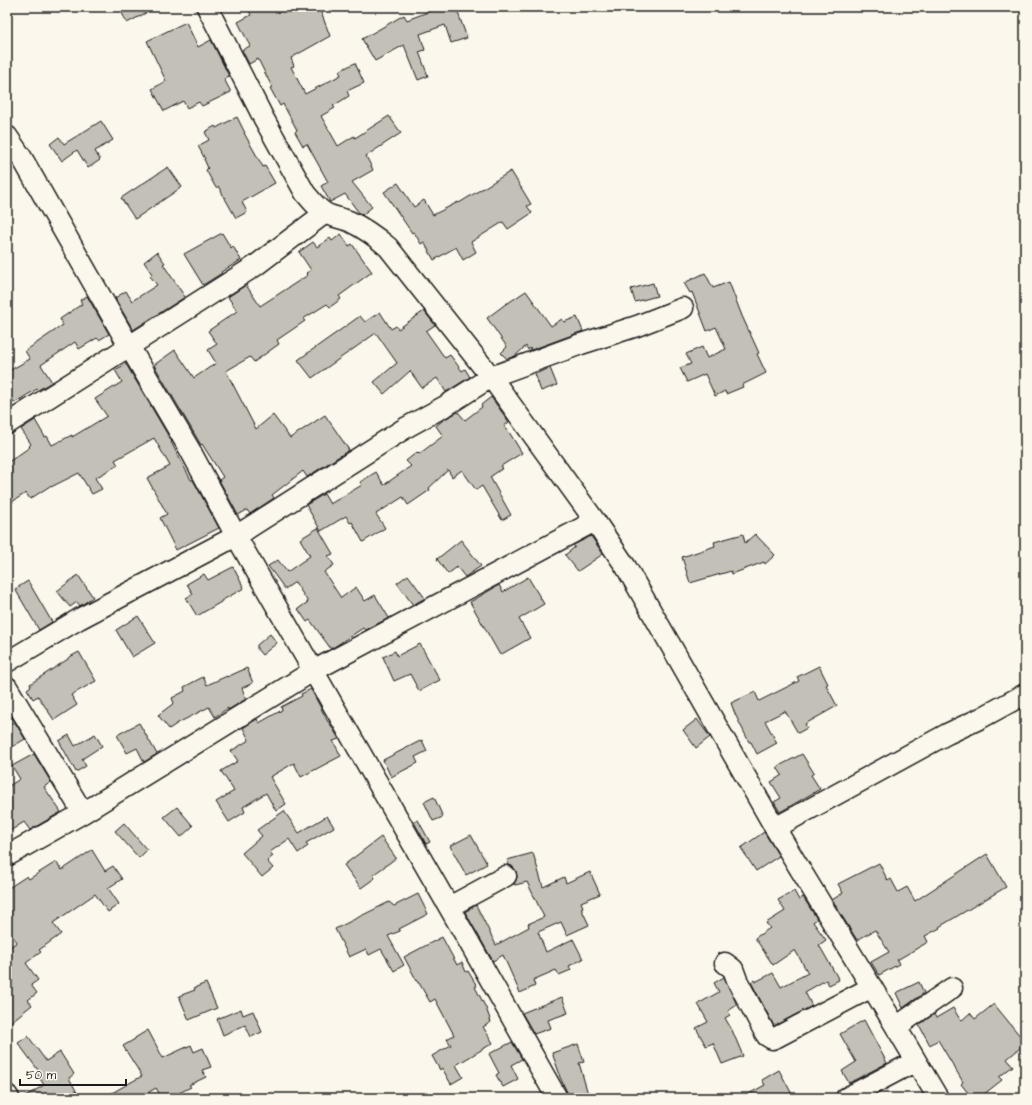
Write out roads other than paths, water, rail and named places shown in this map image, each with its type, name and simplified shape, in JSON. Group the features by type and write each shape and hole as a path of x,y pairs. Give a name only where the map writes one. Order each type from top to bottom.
{"street":[{"path":"207,7 264,119 305,193 314,204 325,213 348,221 373,234 388,247 491,377 610,543 626,567 775,828 938,1098"},
{"path":"7,136 22,158 190,450 236,536 557,1098"},
{"path":"7,424 255,266 325,213"},
{"path":"7,662 79,619 236,536 407,427 447,405 491,377 684,308"},
{"path":"7,856 83,813 314,671 595,521"},
{"path":"7,687 83,813"},
{"path":"775,828 947,734 981,718 1025,694"},
{"path":"449,907 506,876"},
{"path":"725,963 733,969 737,980 765,1033 772,1039 872,987"},
{"path":"896,1027 952,988"},
{"path":"846,1098 916,1061"}]}
